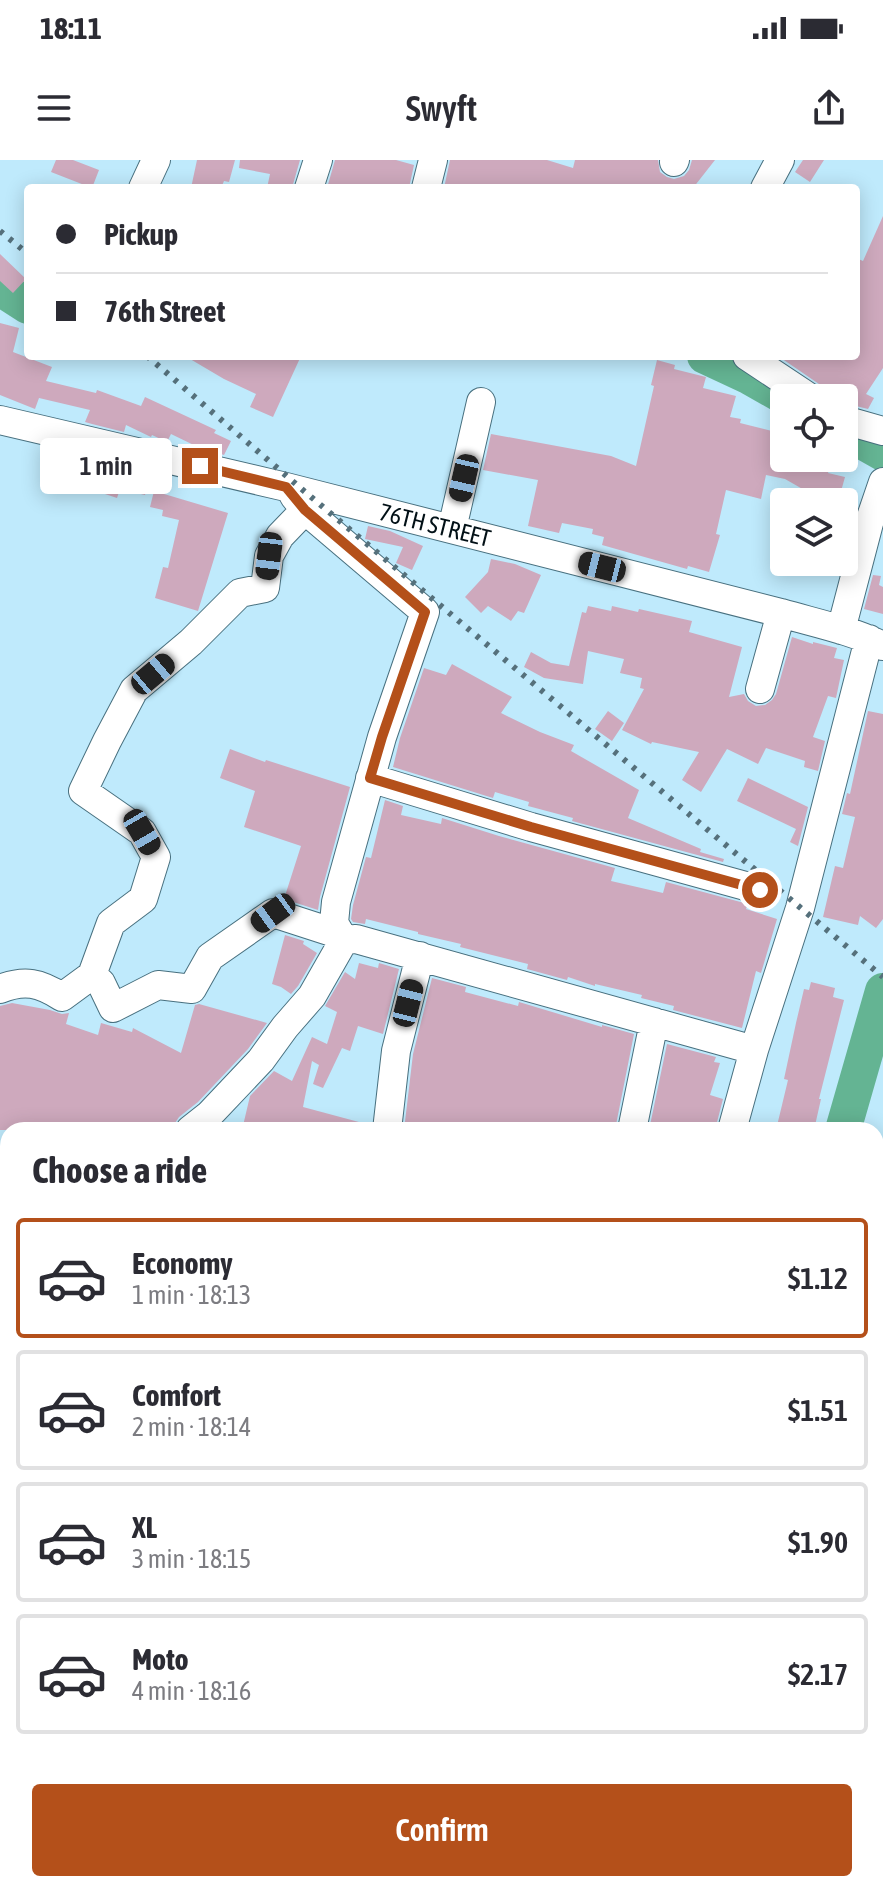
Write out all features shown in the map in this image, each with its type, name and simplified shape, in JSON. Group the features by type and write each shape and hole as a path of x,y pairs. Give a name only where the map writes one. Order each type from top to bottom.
{"street":[{"path":"145,184 156,160"},
{"path":"310,184 318,160"},
{"path":"427,184 433,160"},
{"path":"767,184 780,160"},
{"path":"753,360 789,384"},
{"path":"452,529 481,402"},
{"name":"76TH STREET","path":"0,420 452,529 781,613 876,642"},
{"path":"858,424 883,431"},
{"path":"286,487 305,510 425,612 382,737 336,902 334,923 343,938"},
{"path":"841,630 869,523 881,491"},
{"path":"0,989 15,984 43,985 62,997 92,975 111,923 143,899 156,857 142,832 83,791 134,690 191,642 240,593 265,588 269,556 280,536 305,510"},
{"path":"760,689 781,613"},
{"path":"734,1122 800,908 876,642"},
{"path":"370,778 531,827 760,890"},
{"path":"92,975 101,983 113,1008 158,985 192,989 210,957 273,913 343,938 420,956 754,1050"},
{"path":"200,1122 261,1060 312,996 343,938"},
{"path":"388,1122 396,1051 420,956"},
{"path":"634,1122 654,1022"}],"building":[{"path":"56,160 73,160 99,170 94,184 82,184 51,172"},
{"path":"197,160 235,160 229,182 192,184"},
{"path":"240,160 300,160 293,184 268,184 270,174 239,168"},
{"path":"335,160 396,160 414,165 410,184 328,184"},
{"path":"450,160 547,160 573,168 575,160 658,160 660,172 674,179 684,176 692,160 715,160 696,184 445,184"},
{"path":"803,160 824,160 810,182 795,172"},
{"path":"883,216 883,368 866,394 874,398 868,409 858,406 858,384 819,384 784,360 860,360 860,260 863,261"},
{"path":"0,254 24,277 24,281 13,293 0,281"},
{"path":"0,323 19,328 13,352 24,356 24,360 52,367 46,381 96,393 97,390 141,406 145,397 216,430 214,433 231,441 224,455 204,450 171,434 167,442 126,425 124,432 85,422 90,410 39,398 35,409 0,395"},
{"path":"192,360 299,360 273,417 250,407 256,394"},
{"path":"657,360 675,365 674,369 706,377 703,388 736,396 730,417 741,419 740,423 770,430 770,472 828,472 845,477 842,488 801,488 785,479 766,475 761,499 726,490 716,534 720,535 709,572 688,566 687,569 602,545 604,537 592,534 593,529 562,523 559,533 528,526 538,480 483,470 491,434 611,456 636,466 654,386 651,385"},
{"path":"93,466 125,473 124,476 148,483 145,495 120,489 117,498 99,492 101,485 89,482"},
{"path":"154,491 228,513 198,611 155,598 163,567 168,568 179,520 162,516 163,510 150,507"},
{"path":"368,526 390,531 423,546 412,570 396,563 403,547 365,539"},
{"path":"491,559 515,564 541,575 524,613 518,611 511,621 488,606 481,613 465,597 488,572"},
{"path":"873,575 881,576 879,585 883,587 883,614 864,609"},
{"path":"588,606 611,611 612,606 638,612 639,609 692,621 689,632 742,647 729,697 744,694 756,706 765,705 776,694 792,637 837,648 834,658 844,660 836,698 828,696 813,737 825,741 818,771 804,767 805,761 766,748 758,764 727,749 701,792 682,780 699,752 651,744 622,730 644,689 640,688 642,678 620,673 624,659 588,651 583,684 544,678 524,667 531,652 551,663 569,666 582,612 586,613"},
{"path":"452,664 512,697 501,713 574,745 571,751 639,790 628,818 701,849 700,852 724,859 723,862 572,821 573,818 528,806 529,802 495,792 493,798 393,767 424,668 446,675"},
{"path":"608,711 624,723 612,741 595,729"},
{"path":"868,711 883,714 883,919 876,928 860,916 858,925 823,917 835,866 843,868 855,817 842,814 847,793 850,794"},
{"path":"230,749 350,787 318,910 284,899 301,846 244,827 255,791 220,778"},
{"path":"748,778 808,807 798,846 790,842 796,829 737,801"},
{"path":"385,800 403,806 401,815 441,824 442,818 615,868 611,881 663,893 666,882 748,904 746,909 777,919 761,973 756,971 742,1028 673,1010 674,1006 641,998 642,995 527,969 528,964 460,947 461,944 418,932 366,919 365,924 353,922 353,905 366,857 371,858"},
{"path":"285,935 304,941 303,944 317,953 291,994 272,984"},
{"path":"359,963 378,968 379,963 399,969 383,1034 358,1026 350,1051 342,1048 323,1088 313,1084 319,1065 312,1061 303,1107 359,1122 244,1122 250,1096 274,1071 292,1081 312,1037 327,1044 337,1012 325,1006 345,972 355,979"},
{"path":"432,978 466,987 465,992 518,1006 519,1002 634,1034 617,1122 405,1122 413,1054"},
{"path":"811,982 835,988 833,997 844,1000 816,1122 778,1122 804,989 809,990"},
{"path":"12,1003 69,1013 66,1024 98,1035 101,1023 132,1032 133,1028 181,1053 195,1005 267,1023 248,1049 176,1122 0,1122 0,1006"},
{"path":"667,1044 716,1057 714,1062 720,1063 710,1095 723,1099 717,1122 651,1122"}],"waterway":[{"path":"0,288 24,303"},
{"path":"714,360 770,388"},
{"path":"858,439 883,453"},
{"path":"845,1122 883,991"}],"railway":[{"path":"0,231 24,251"},
{"path":"152,360 883,977"}],"route":[{"path":"200,466 286,487 305,510 425,612 370,778 531,827 760,890"}]}
